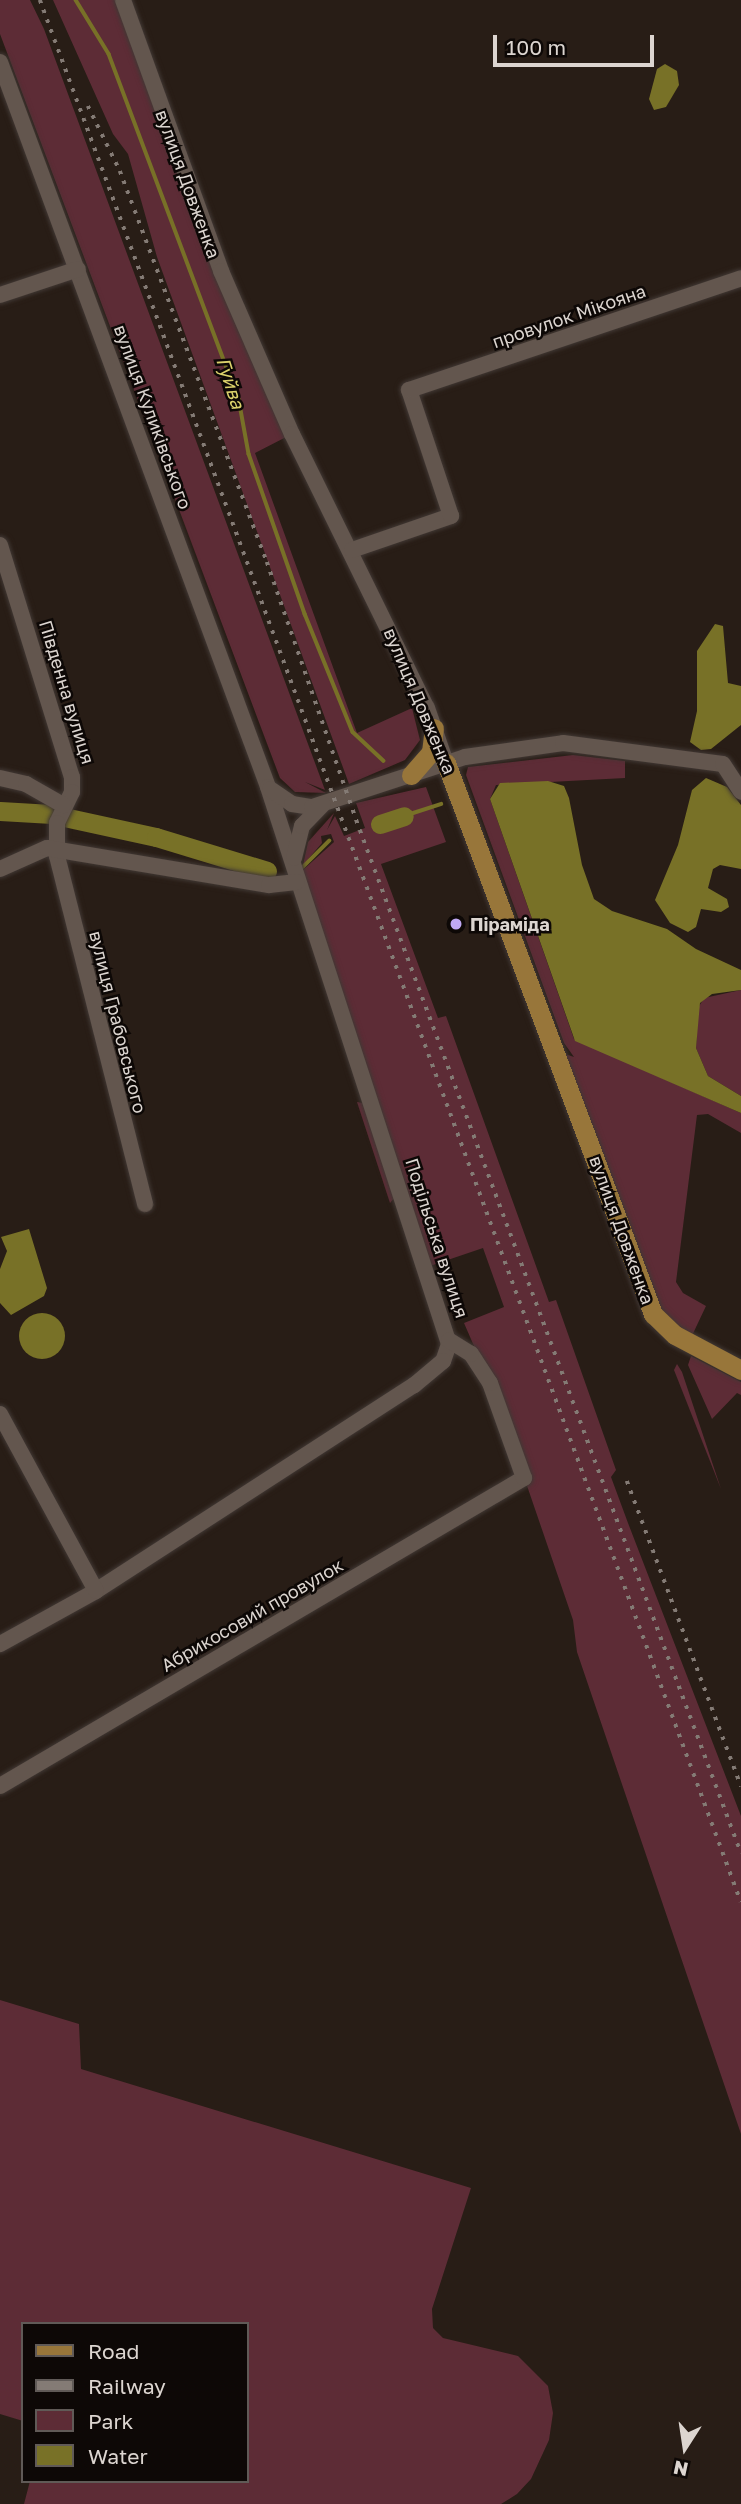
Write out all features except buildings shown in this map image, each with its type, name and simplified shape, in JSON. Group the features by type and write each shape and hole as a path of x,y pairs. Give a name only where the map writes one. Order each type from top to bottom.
{"main road":[{"path":"411,775 430,752 434,728"},
{"name":"вулиця Довженка","path":"446,763 653,1314 675,1335 741,1370"},
{"path":"411,775 430,774 456,785"}],"street":[{"name":"вулиця Довженка","path":"123,0 221,271 292,435 352,550 434,728 446,763"},
{"name":"вулиця Куликівського","path":"0,62 268,787"},
{"path":"0,295 78,269"},
{"name":"провулок Мікояна","path":"352,550 451,516 409,390 741,278"},
{"name":"Південна вулиця","path":"0,545 71,772 72,792 63,805 56,849"},
{"path":"268,787 292,804 323,804 446,763 563,743 723,764 741,763"},
{"path":"723,764 741,792"},
{"path":"0,778 26,784 63,805"},
{"name":"Подільська вулиця","path":"0,1644 96,1591 433,1372 445,1358 449,1340 268,787"},
{"path":"0,869 37,850 56,849 270,885 296,876 297,835 323,804"},
{"name":"вулиця Грабовського","path":"56,849 145,1204"},
{"name":"Абрикосовий провулок","path":"0,1786 524,1478 490,1383 471,1354 449,1340"},
{"path":"0,1414 96,1591"}],"green space":[{"path":"0,0 30,0 44,29 325,790 305,782 326,793 295,792 280,778 0,34"},
{"path":"53,0 123,0 292,434 255,453 357,733 412,708 420,740 405,760 349,784 157,257 128,154 113,134"},
{"path":"573,755 625,761 625,778 496,785 490,799 574,1039 741,1113 741,1133 708,1114 697,1115 676,1282 683,1293 706,1306 689,1342 664,1327 556,1051 574,1057 564,1043 466,775 468,767"},
{"path":"426,787 446,842 381,864 438,1018 446,1016 549,1302 556,1300 616,1470 611,1477 741,1816 741,2134 577,1652 573,1620 499,1404 464,1323 504,1307 483,1248 427,1267 297,882 304,869 334,842 331,834 321,836 322,843 303,865 308,842 334,813 327,830 335,816 344,836 365,828 356,803"},
{"path":"741,990 741,1096 708,1076 696,1048 698,1008 704,998"},
{"path":"357,1102 363,1103 395,1197 390,1203"},
{"path":"691,1356 741,1382 741,1395 737,1393 712,1419 688,1365"},
{"path":"677,1364 682,1372 721,1489 674,1370"},
{"path":"0,2000 79,2024 81,2069 471,2188 432,2309 433,2328 443,2338 518,2356 548,2386 553,2413 549,2440 531,2479 517,2494 501,2504 24,2504 29,2483 248,2483 248,2322 21,2322 21,2420 0,2414"}],"water":[{"path":"665,64 677,71 679,85 666,107 654,110 649,99 657,69"},
{"path":"715,624 723,626 728,683 741,686 741,725 711,749 701,750 690,742 697,711 697,651"},
{"path":"706,778 727,787 741,805 741,869 720,865 713,869 708,888 727,899 729,907 721,912 701,909 696,927 688,932 670,923 655,900 678,845 692,790"},
{"path":"548,781 564,786 569,798 582,865 594,899 612,911 667,929 696,949 741,970 741,990 712,994 700,1003 696,1048 708,1076 741,1096 741,1113 575,1041 490,799 500,783"},
{"path":"29,1229 47,1288 44,1296 11,1315 0,1303 0,1269 7,1251 1,1237"},
{"path":"42,1313 58,1320 65,1336 58,1352 42,1359 26,1352 19,1336 26,1320"}],"waterway":[{"name":"Гуйва","path":"76,0 109,54 239,399 249,454 305,614 353,732 384,761"},
{"path":"404,816 441,804"},
{"name":"Гуйва","path":"0,811 52,814"},
{"name":"Гуйва","path":"380,824 404,816"},
{"name":"Гуйва","path":"64,817 156,837 267,871"},
{"path":"303,867 329,841"}],"railway":[{"path":"40,0 741,1902"},
{"path":"88,106 120,171 267,562 360,830 741,1853"},
{"path":"627,1481 741,1786"}],"place":[{"name":"Піраміда","path":"456,924"}]}
